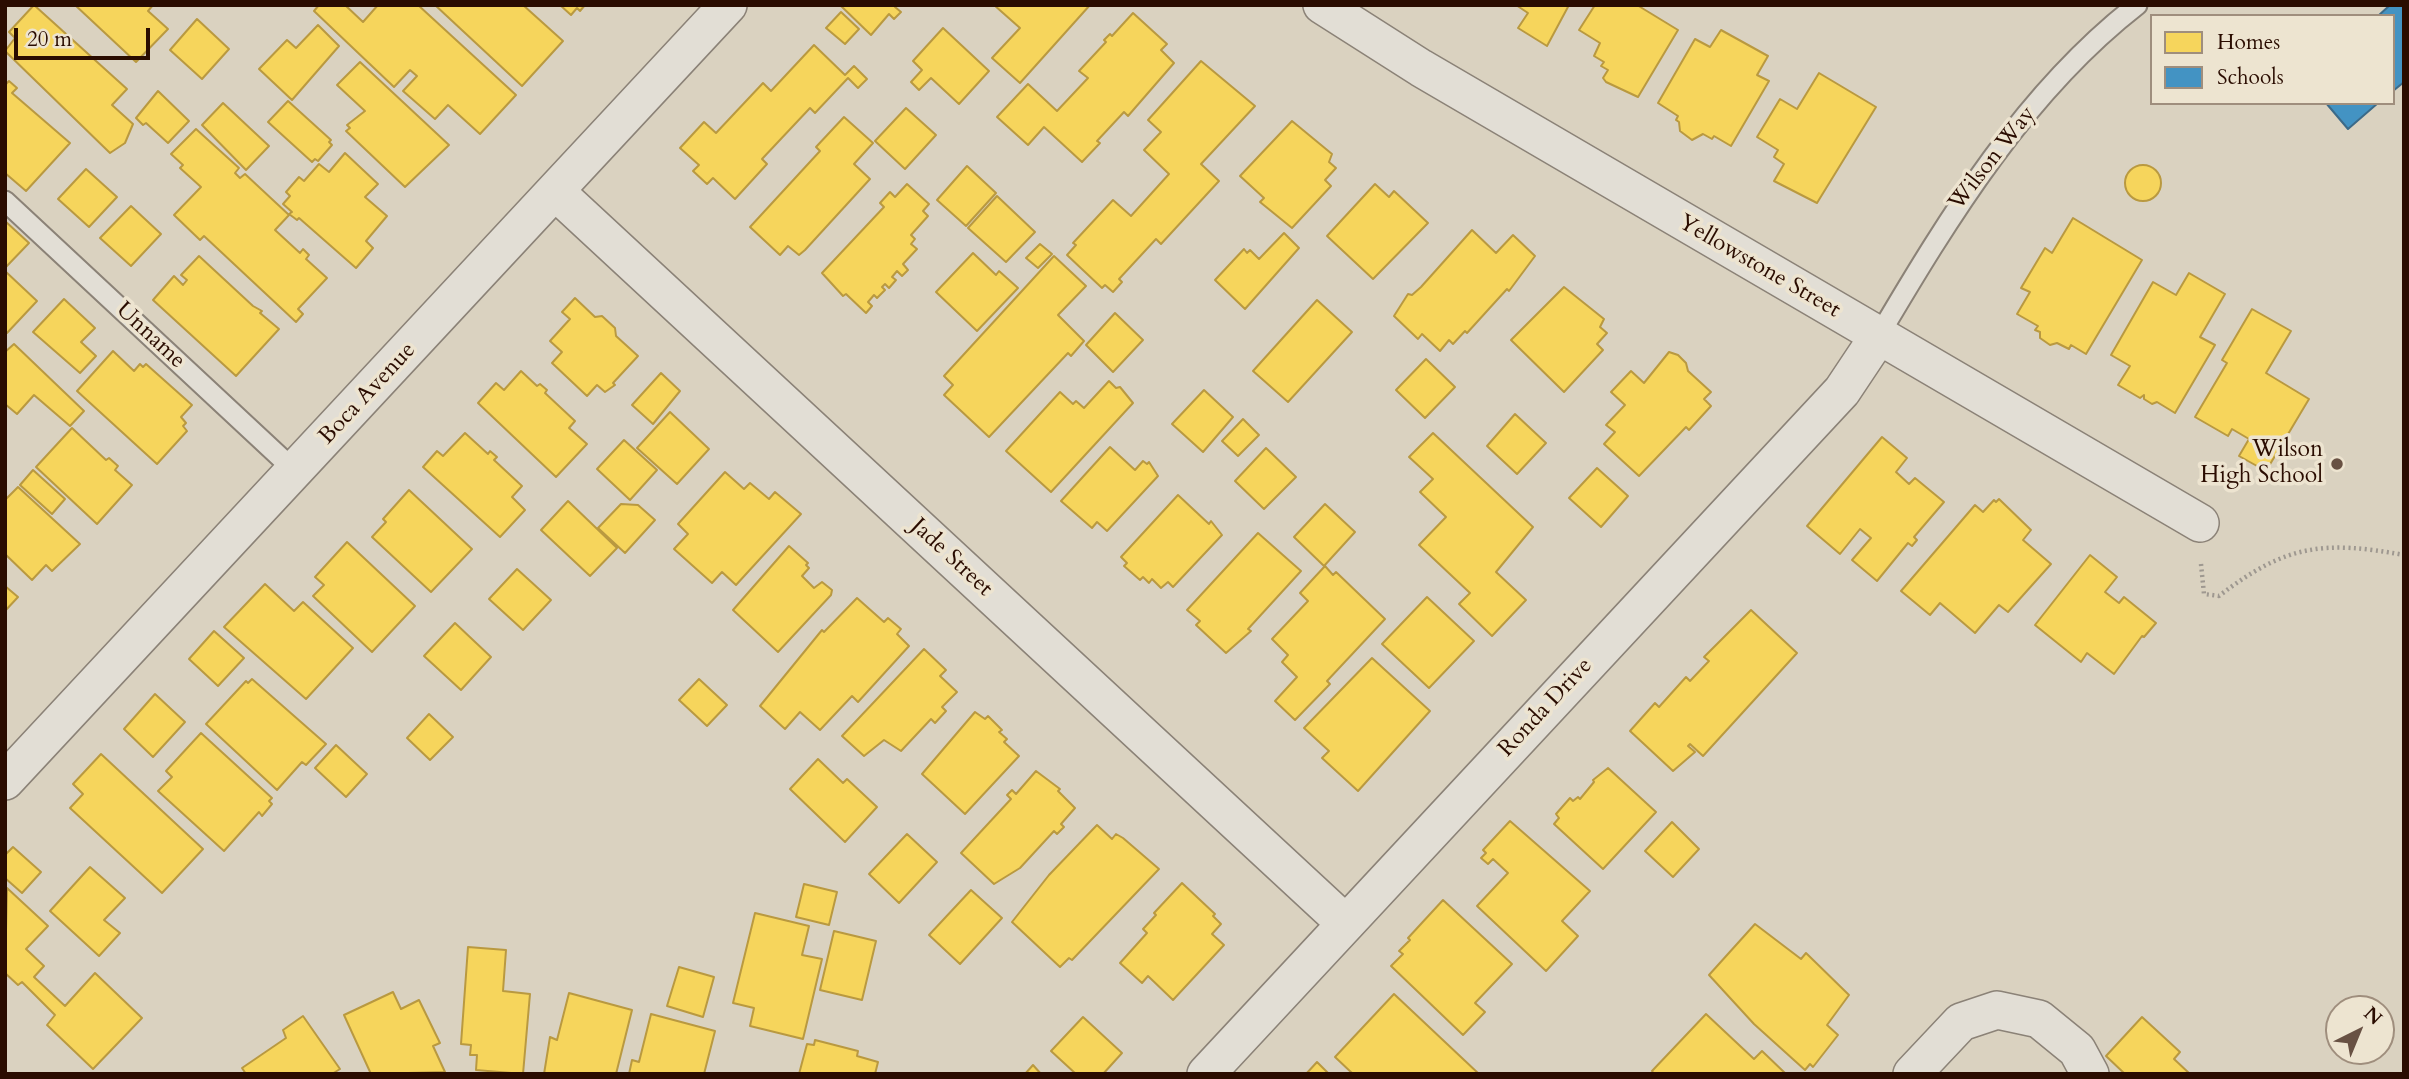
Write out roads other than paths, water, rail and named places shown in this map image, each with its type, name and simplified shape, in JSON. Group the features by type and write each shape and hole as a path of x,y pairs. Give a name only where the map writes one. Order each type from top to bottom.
{"street":[{"name":"Boca Avenue","path":"5,781 728,5"},
{"name":"Yellowstone Street","path":"1322,5 1421,68 2200,523"},
{"name":"Jade Street","path":"556,192 1345,923"},
{"name":"Ronda Drive","path":"1206,1074 1842,391 1878,337"},
{"path":"1916,1070 1961,1022 1997,1010 2039,1019 2077,1050 2090,1074"}],"lane":[{"name":"Wilson Way","path":"1878,337 1948,218 2040,98 2108,28 2137,5"},
{"name":"Unname","path":"5,201 295,471"}],"place":[{"name":"Wilson High School","path":"2337,464"}]}
